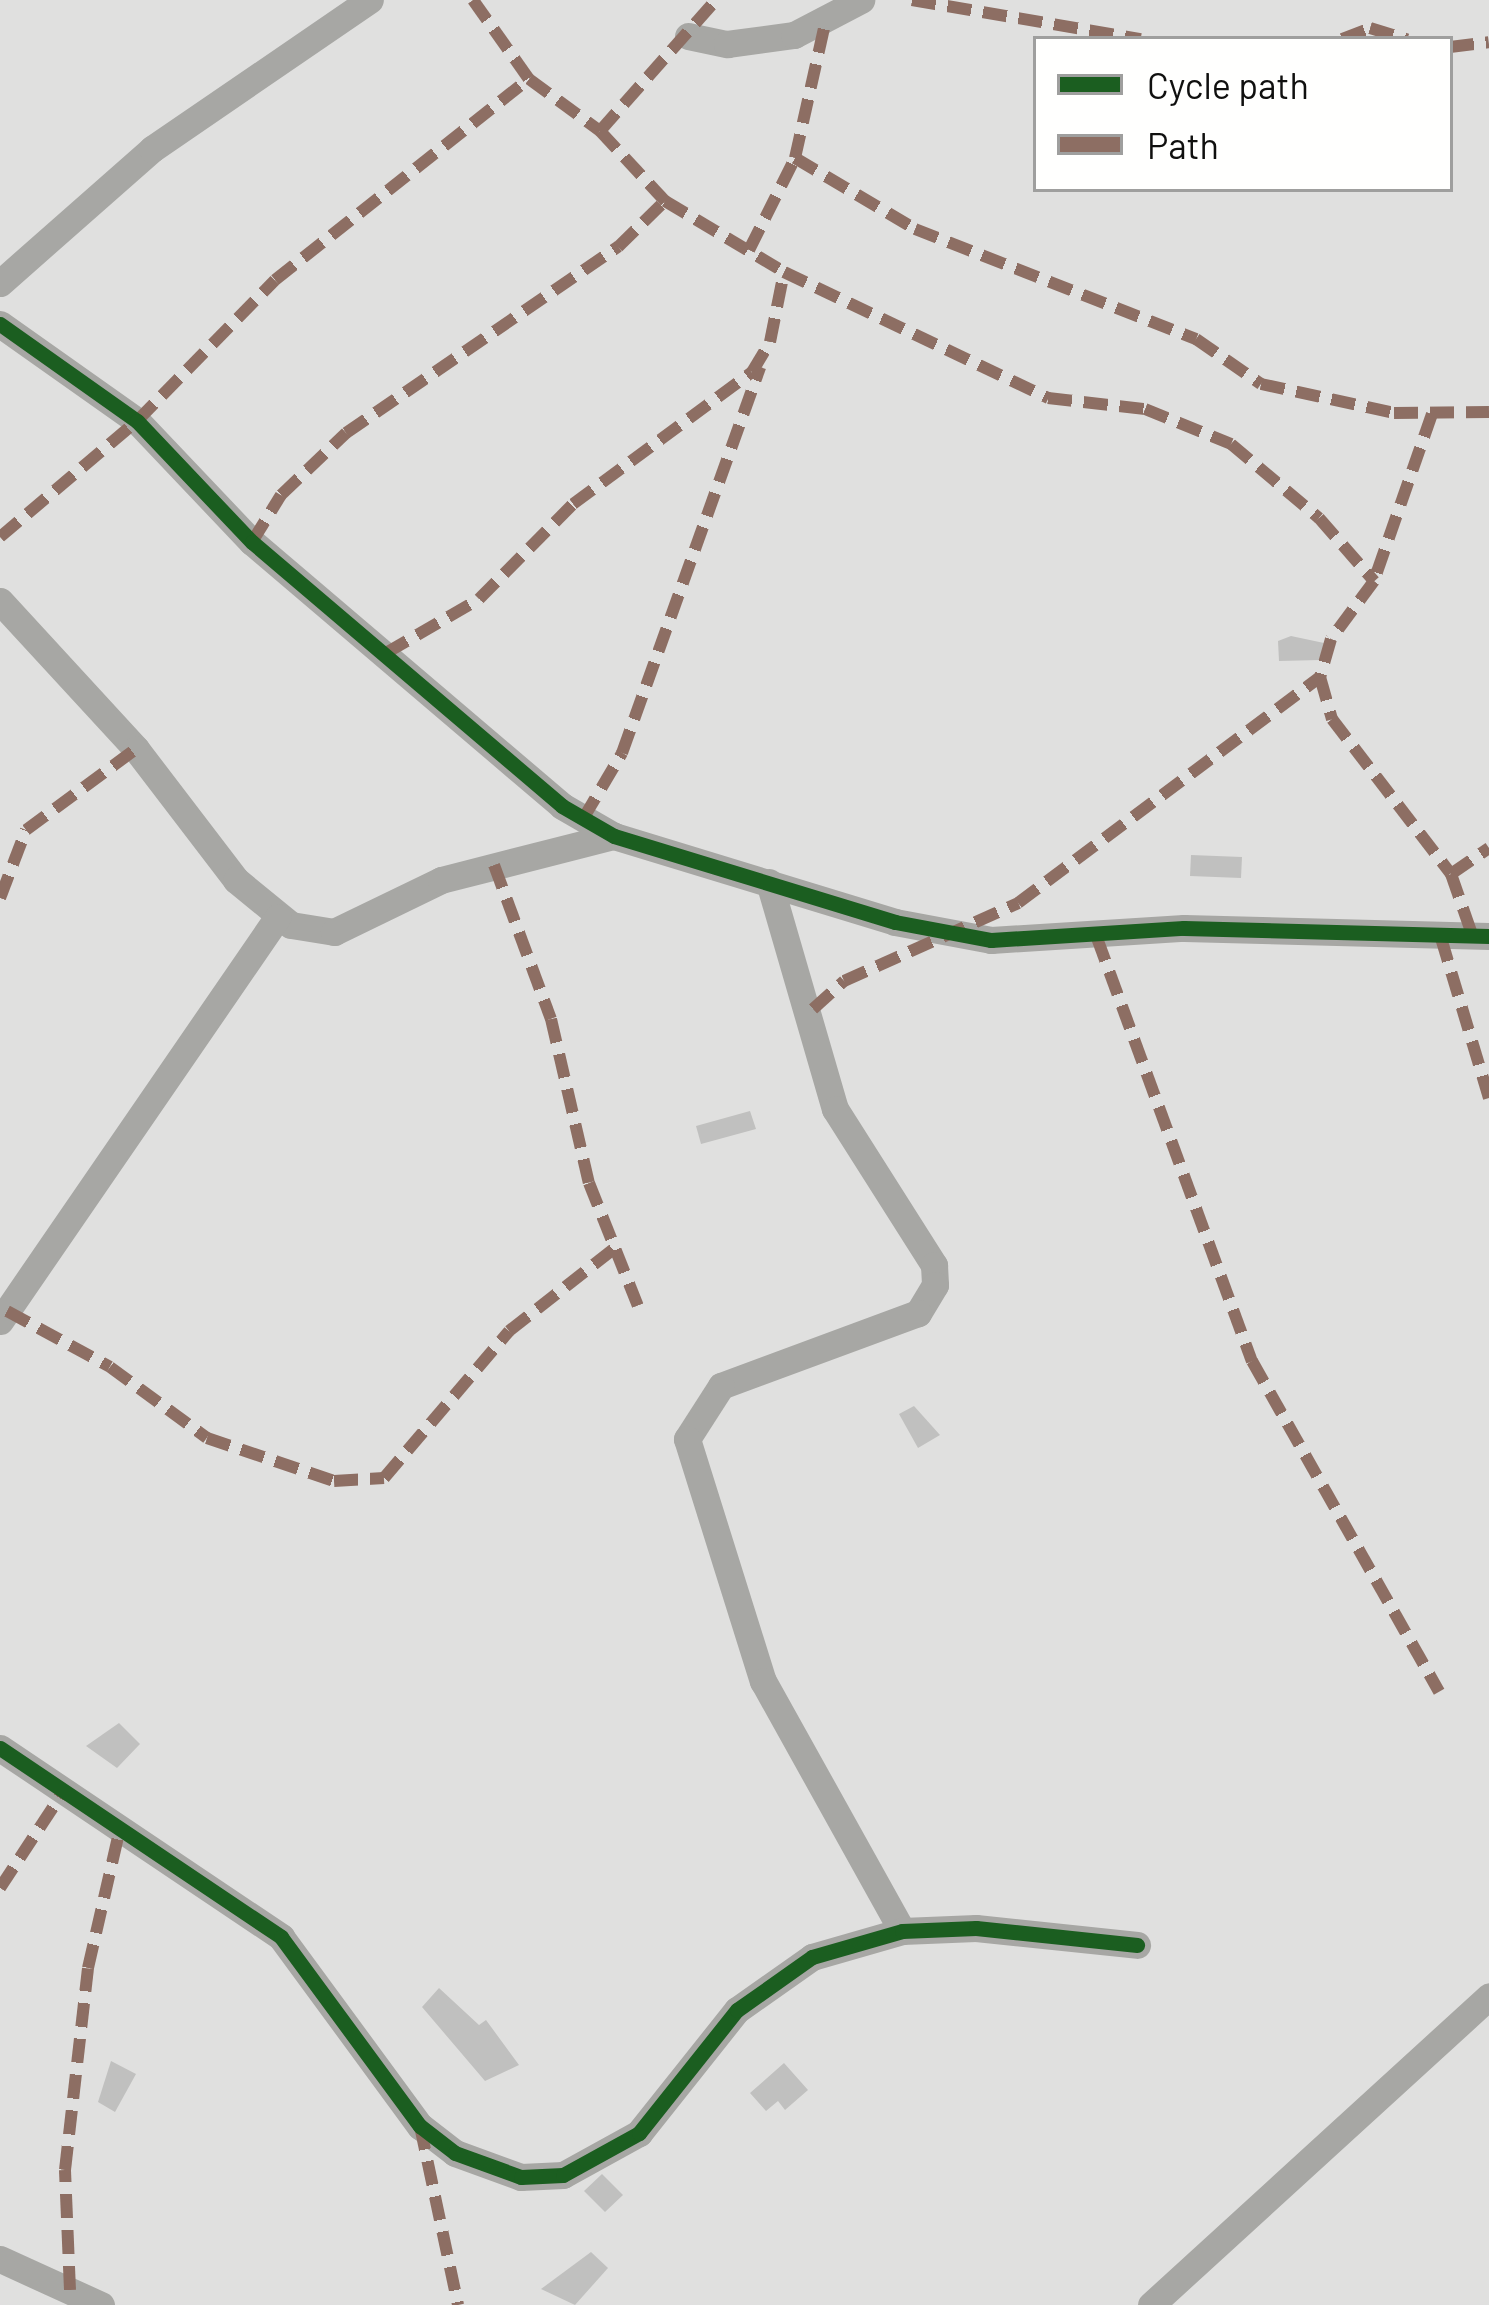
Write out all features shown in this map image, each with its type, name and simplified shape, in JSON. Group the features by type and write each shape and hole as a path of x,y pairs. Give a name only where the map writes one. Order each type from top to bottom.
{"street":[{"path":"0,283 152,149 370,0"},
{"path":"688,36 727,44 794,35 861,0"},
{"path":"0,324 137,421 252,542 562,806 614,836 991,940 1184,928 1489,936"},
{"path":"0,601 278,917 334,932 441,880 614,836"},
{"path":"769,882 835,1109 934,1265 935,1285 918,1313 721,1387 687,1438 763,1681 902,1931"},
{"path":"0,1321 278,917"},
{"path":"0,1748 281,1936 420,2126 455,2153 521,2177 563,2175 639,2134 737,2010 812,1957 902,1931 976,1928 1137,1945"},
{"path":"1151,2305 1489,1996"},
{"path":"0,2259 101,2305"}],"building":[{"path":"1291,636 1324,643 1320,660 1279,661 1278,641"},
{"path":"1191,855 1242,857 1241,878 1190,876"},
{"path":"750,1111 756,1129 701,1144 696,1126"},
{"path":"914,1406 940,1435 918,1448 899,1414"},
{"path":"119,1723 140,1744 117,1768 86,1746"},
{"path":"439,1988 479,2025 486,2020 519,2065 485,2081 422,2007"},
{"path":"111,2061 136,2074 115,2112 98,2102"},
{"path":"784,2063 808,2090 785,2110 778,2101 766,2111 750,2093"},
{"path":"602,2174 623,2195 605,2212 584,2191"},
{"path":"591,2252 608,2268 575,2305 541,2289"}],"marked path":[{"path":"473,0 529,79 600,131 665,201 784,272 1048,398 1145,409 1231,444 1319,518 1374,581"},
{"path":"600,131 716,0"},
{"path":"912,0 1123,36"},
{"path":"749,250 795,158 825,24"},
{"path":"1350,36 1370,28 1397,36"},
{"path":"1453,47 1489,42"},
{"path":"0,537 137,421 275,280 529,79"},
{"path":"795,158 915,229 1196,339 1261,384 1394,413 1489,412"},
{"path":"252,542 281,495 346,433 618,247 665,201"},
{"path":"386,653 479,599 573,504 752,372 770,342 784,272"},
{"path":"583,819 622,753 760,367"},
{"path":"1432,414 1374,581 1331,639 1320,677 1332,719 1451,874 1473,937"},
{"path":"813,1009 844,981 1018,903 1320,677"},
{"path":"0,898 26,830 136,749"},
{"path":"1451,874 1489,848"},
{"path":"494,865 551,1019 589,1183 638,1306"},
{"path":"1097,938 1252,1361 1439,1692"},
{"path":"1441,938 1489,1098"},
{"path":"7,1311 110,1367 207,1438 334,1481 384,1478 509,1331 615,1248"},
{"path":"0,1888 63,1792"},
{"path":"70,2290 65,2170 88,1968 119,1833"},
{"path":"420,2126 458,2305"}],"cycle path":[{"path":"0,324 137,421 252,542 562,806 614,836 895,922 991,940 1184,928 1489,936"},
{"path":"0,1748 281,1937 420,2126 455,2153 521,2177 563,2175 639,2133 737,2010 812,1957 902,1931 976,1928 1137,1945"}]}
